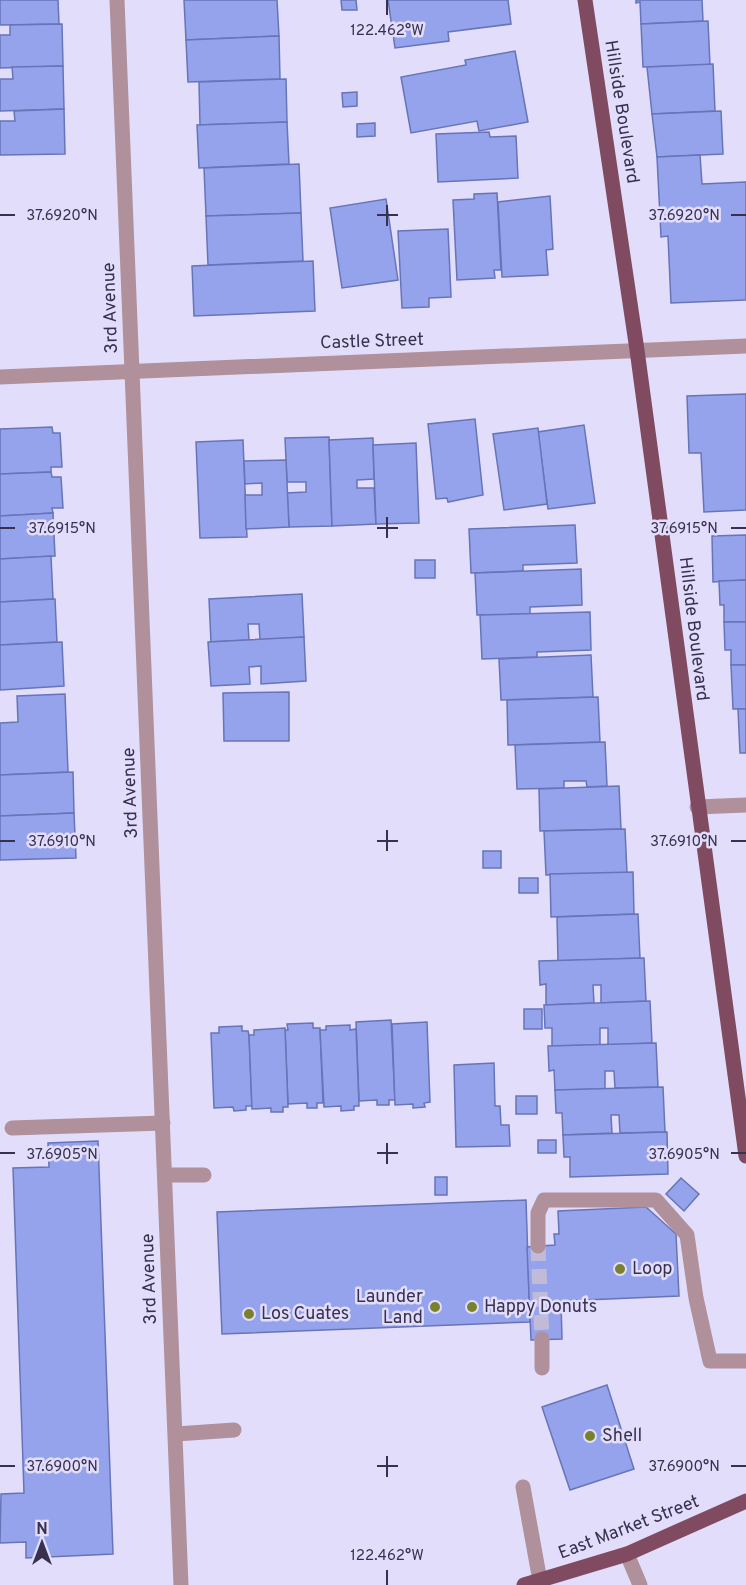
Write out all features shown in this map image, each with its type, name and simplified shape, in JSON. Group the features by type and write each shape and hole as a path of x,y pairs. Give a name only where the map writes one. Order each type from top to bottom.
{"main road":[{"name":"Hillside Boulevard","path":"585,0 638,350 697,807 746,1156"},
{"name":"East Market Street","path":"532,1583 627,1554 746,1501"}],"street":[{"name":"3rd Avenue","path":"117,0 181,1585"},
{"name":"Castle Street","path":"0,377 746,346"},
{"path":"697,807 746,805"},
{"path":"12,1128 163,1123"},
{"path":"166,1175 204,1175"},
{"path":"538,1246 538,1213 544,1200 656,1200 687,1235 710,1361 746,1361"},
{"path":"542,1339 542,1368"},
{"path":"176,1434 234,1430"},
{"path":"523,1487 532,1583"},
{"path":"627,1554 640,1585"}],"building":[{"path":"0,0 58,0 59,24 0,25"},
{"path":"184,0 277,0 279,36 186,40"},
{"path":"341,0 356,0 357,10 342,10"},
{"path":"388,0 508,0 511,24 448,32 449,41 395,48"},
{"path":"636,0 702,0 703,21 641,24 640,2 636,3"},
{"path":"708,21 710,65 643,67 641,24"},
{"path":"62,24 63,66 0,68 0,35 10,35 10,25"},
{"path":"279,36 280,79 188,82 186,40"},
{"path":"515,51 528,122 479,131 477,121 411,133 401,77 466,65 465,60"},
{"path":"713,64 715,111 652,114 647,67"},
{"path":"63,66 64,109 0,111 0,79 13,79 12,67"},
{"path":"286,79 287,122 200,125 199,82"},
{"path":"357,92 357,106 343,107 342,93"},
{"path":"64,109 65,154 0,155 0,121 15,121 14,111"},
{"path":"721,111 723,154 657,157 652,114"},
{"path":"287,122 289,164 199,168 197,125"},
{"path":"375,123 375,136 357,137 357,124"},
{"path":"489,132 490,137 516,136 518,178 438,182 436,134"},
{"path":"700,155 702,184 746,182 746,300 671,303 668,236 661,237 657,157"},
{"path":"299,164 301,213 206,216 204,168"},
{"path":"497,193 501,270 494,270 495,278 457,280 453,200 474,199 474,194"},
{"path":"550,196 553,249 546,250 548,275 502,277 498,202"},
{"path":"386,199 398,280 342,288 330,208"},
{"path":"301,213 303,261 208,265 206,216"},
{"path":"448,229 451,297 429,298 429,307 402,308 398,231"},
{"path":"313,261 315,311 194,316 192,266"},
{"path":"746,394 746,510 704,512 701,453 689,453 687,396"},
{"path":"475,419 483,495 448,502 447,498 436,499 428,424"},
{"path":"584,425 595,503 548,509 538,432"},
{"path":"52,427 53,433 60,433 62,467 51,467 51,472 0,474 0,429"},
{"path":"538,428 547,504 504,510 493,434"},
{"path":"329,437 332,526 289,527 287,493 306,492 306,482 287,482 285,438"},
{"path":"373,438 374,479 357,480 357,488 374,488 376,524 332,526 329,440"},
{"path":"243,440 247,537 200,538 196,442"},
{"path":"416,443 419,523 376,524 373,445"},
{"path":"286,460 289,527 246,529 245,495 262,495 262,483 245,484 244,461"},
{"path":"51,472 52,477 61,477 63,508 52,508 53,513 0,516 0,474"},
{"path":"53,513 55,556 0,559 0,516"},
{"path":"575,525 577,563 523,565 523,571 471,573 469,529"},
{"path":"746,535 746,580 713,582 712,536"},
{"path":"51,556 53,599 0,602 0,559"},
{"path":"415,560 435,560 435,578 415,578"},
{"path":"581,569 582,605 530,607 530,614 477,615 475,573"},
{"path":"746,580 746,622 724,622 724,605 720,605 719,581"},
{"path":"302,594 304,637 260,640 259,624 248,624 249,640 211,642 209,599"},
{"path":"55,599 57,642 0,645 0,602"},
{"path":"590,612 591,650 537,652 537,657 482,659 480,615"},
{"path":"724,622 746,622 746,665 731,665 731,650 725,650"},
{"path":"304,637 306,681 261,684 261,666 249,667 250,684 211,686 208,642"},
{"path":"62,642 64,686 0,690 0,645"},
{"path":"591,655 593,697 501,700 499,659"},
{"path":"731,665 746,665 746,709 733,709"},
{"path":"289,692 289,741 224,741 223,693"},
{"path":"65,694 68,772 0,775 0,723 18,722 17,696"},
{"path":"598,697 600,742 508,745 507,700"},
{"path":"738,709 746,709 746,753 740,753"},
{"path":"605,742 607,786 587,787 586,781 564,781 564,788 517,789 515,745"},
{"path":"73,772 74,813 0,816 0,775"},
{"path":"619,786 621,829 540,831 539,789"},
{"path":"74,813 76,858 0,860 0,816"},
{"path":"625,829 627,873 546,875 544,831"},
{"path":"483,851 501,851 501,868 483,868"},
{"path":"633,872 634,914 551,917 550,874"},
{"path":"519,878 538,878 538,893 519,893"},
{"path":"638,914 640,958 558,961 557,917"},
{"path":"644,958 646,1001 601,1003 601,985 593,985 594,1003 546,1005 546,984 540,985 539,961"},
{"path":"650,1001 652,1043 608,1045 608,1028 600,1028 600,1045 552,1046 552,1028 545,1028 544,1005"},
{"path":"524,1009 542,1009 542,1029 524,1029"},
{"path":"391,1020 395,1100 389,1100 389,1105 377,1105 377,1100 359,1101 356,1022"},
{"path":"427,1022 430,1102 424,1103 425,1107 413,1108 413,1104 395,1105 392,1024"},
{"path":"313,1023 313,1028 320,1028 323,1103 317,1103 317,1108 307,1108 307,1103 288,1104 285,1030 288,1030 287,1024"},
{"path":"350,1025 350,1030 356,1029 359,1106 354,1106 354,1110 341,1111 341,1106 324,1107 320,1030 326,1030 326,1026"},
{"path":"242,1026 242,1031 248,1031 249,1035 252,1106 246,1106 246,1110 234,1111 233,1107 214,1108 211,1033 219,1033 219,1027"},
{"path":"285,1028 288,1107 283,1107 283,1112 271,1112 271,1108 252,1109 249,1035 254,1035 254,1030"},
{"path":"656,1043 658,1087 615,1088 614,1071 605,1071 605,1089 555,1090 554,1070 549,1071 548,1046"},
{"path":"494,1063 495,1106 500,1106 501,1125 509,1125 510,1146 456,1147 454,1065"},
{"path":"663,1087 665,1132 620,1133 619,1115 611,1115 612,1133 563,1135 562,1113 556,1113 555,1090"},
{"path":"516,1096 537,1096 537,1114 516,1114"},
{"path":"667,1132 668,1174 570,1177 570,1157 564,1157 563,1135"},
{"path":"538,1140 556,1140 556,1153 538,1153"},
{"path":"98,1141 113,1554 26,1558 26,1542 0,1543 1,1494 24,1493 13,1168 49,1167 48,1143"},
{"path":"435,1177 447,1177 447,1195 435,1195"},
{"path":"681,1178 699,1194 684,1211 666,1194"},
{"path":"526,1200 530,1322 222,1334 217,1212"},
{"path":"646,1207 676,1234 679,1296 561,1301 562,1339 531,1340 527,1247 555,1245 554,1234 559,1234 558,1211"},
{"path":"607,1385 634,1469 570,1490 542,1407"}],"tunnel":[{"path":"538,1246 542,1339"}],"place":[{"name":"Loop","path":"620,1269"},
{"name":"Launder Land","path":"435,1307"},
{"name":"Happy Donuts","path":"472,1307"},
{"name":"Los Cuates","path":"249,1314"},
{"name":"Shell","path":"590,1436"}]}
